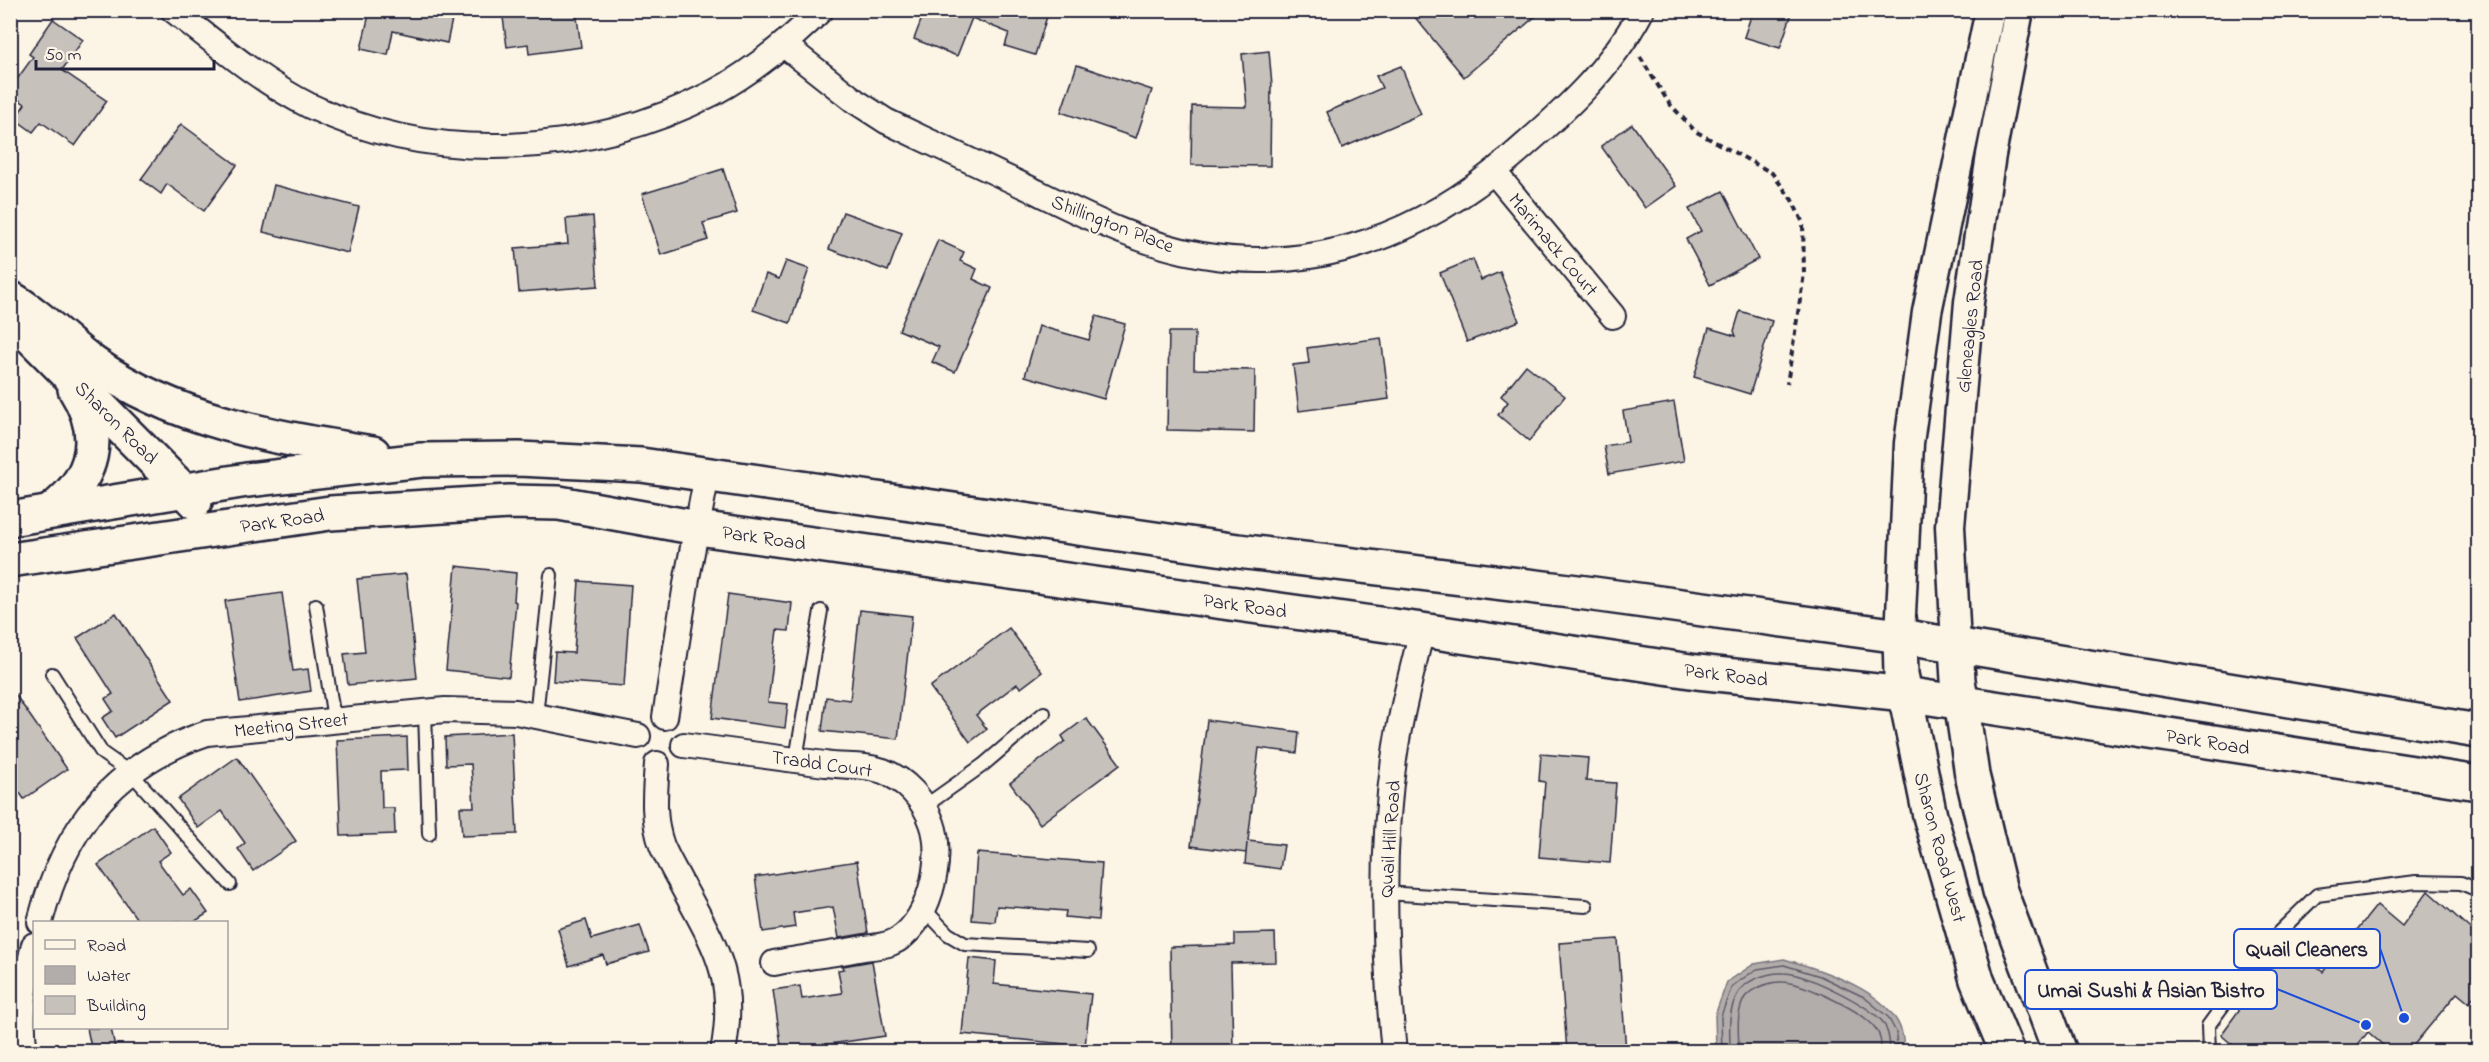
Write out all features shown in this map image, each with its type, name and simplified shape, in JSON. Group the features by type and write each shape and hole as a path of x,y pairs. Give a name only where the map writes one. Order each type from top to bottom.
{"main road":[{"path":"10,298 31,310 93,363 132,386 176,406 238,429 422,460"},
{"name":"Sharon Road","path":"10,317 221,528"},
{"path":"51,511 76,489 85,472 92,449 93,431 84,404 58,363"},
{"path":"10,519 182,489 422,460 571,461 641,465 1238,551 1586,593 1900,636 2478,730"},
{"name":"Park Road","path":"10,560 330,513 509,502 559,503 698,528 1422,630 1697,672 1961,702 2478,783"},
{"name":"Sharon Road West","path":"1900,636 1901,674 1930,816 1977,980 2007,1052"},
{"path":"1956,645 1961,702 1972,775 2000,891 2060,1052"}],"street":[{"path":"173,10 262,79 310,106 379,131 456,144 515,146 573,140 627,128 663,116 714,92 759,64 784,45 821,10"},
{"name":"Shillington Place","path":"784,45 855,101 886,120 1098,222 1152,242 1202,255 1253,260 1287,259 1322,255 1356,247 1404,229 1449,204 1494,172 1565,110 1605,68 1628,37 1641,10"},
{"name":"Gleneagles Road","path":"1900,636 1908,443 1927,312 1990,10"},
{"name":"Gleneagles Road","path":"1956,645 1950,526 1970,302 1991,155 2019,10"},
{"name":"Marimack Court","path":"1494,172 1613,316"},
{"path":"665,717 687,578 707,475"},
{"name":"Quail Hill Road","path":"1394,1052 1387,982 1385,893 1388,824 1396,746 1422,630"},
{"name":"Meeting Street","path":"40,921 48,890 67,847 88,813 116,784 160,752 175,744 207,734 334,719 446,710 516,712 638,736"},
{"path":"656,717 665,717 674,720 681,727 684,745 681,753 674,760 666,764 657,764 641,754 638,736 641,727 648,721 656,717"},
{"name":"Tradd Court","path":"684,745 884,771 904,783 925,806 935,834 936,858 925,910 909,931 891,943 774,963"},
{"path":"657,764 655,816 662,844 722,962 728,993 729,1025 723,1052"},
{"path":"25,1052 22,1035 22,999 33,950"}],"lane":[{"path":"536,716 551,575"},
{"path":"316,605 334,719"},
{"path":"796,759 821,611"},
{"path":"52,674 102,753 132,774 230,884"},
{"path":"424,712 429,834"},
{"path":"925,806 983,765 1044,713"},
{"path":"2209,1052 2208,1026 2270,941 2317,895 2416,882 2461,883 2478,890"},
{"path":"1385,893 1586,906"},
{"path":"925,910 948,934 964,944 1088,951"}],"path":[{"path":"1628,37 1669,104 1695,131 1772,173 1792,200 1803,223 1804,274 1787,384"}],"water":[{"path":"1784,959 1842,979 1879,1001 1893,1015 1902,1032 1903,1051 1716,1051 1715,1015 1727,982 1754,964"}],"building":[{"path":"370,10 454,10 447,43 393,31 388,55 361,49"},
{"path":"502,10 576,10 581,47 529,54 528,44 507,47"},
{"path":"925,10 1049,10 1035,55 1005,46 1009,33 972,18 957,56 914,39"},
{"path":"1409,10 1543,10 1464,77"},
{"path":"1753,10 1793,10 1780,48 1744,37"},
{"path":"53,19 83,40 62,70 107,101 75,146 41,122 33,132 15,119 25,104 10,94 10,89 33,57 29,54"},
{"path":"1269,51 1272,86 1270,166 1191,165 1192,106 1247,107 1242,54"},
{"path":"1077,65 1152,90 1136,138 1061,112"},
{"path":"1401,66 1421,114 1342,148 1327,112 1382,88 1376,76"},
{"path":"181,124 237,165 204,211 167,184 161,194 141,179"},
{"path":"1632,124 1676,186 1645,208 1601,146"},
{"path":"723,169 737,213 703,223 708,240 661,255 642,194"},
{"path":"274,185 359,207 348,253 263,232"},
{"path":"1723,191 1758,259 1710,285 1686,239 1701,231 1689,209"},
{"path":"843,212 902,233 888,271 829,249"},
{"path":"593,216 598,286 519,292 515,248 568,244 566,219"},
{"path":"938,240 964,252 960,261 977,269 973,279 992,288 955,372 932,362 939,347 899,330"},
{"path":"1473,259 1481,280 1500,272 1519,321 1467,342 1440,273"},
{"path":"786,261 809,269 790,323 753,310 766,274 779,279"},
{"path":"1740,311 1772,321 1750,394 1694,377 1709,328 1736,336 1734,331"},
{"path":"1096,316 1125,324 1104,399 1025,376 1039,326 1089,340"},
{"path":"1169,332 1195,332 1194,369 1255,370 1254,432 1167,430"},
{"path":"1381,338 1389,399 1299,411 1293,365 1309,363 1307,348"},
{"path":"1526,365 1565,396 1529,441 1498,415 1508,402 1501,396"},
{"path":"1674,402 1684,461 1609,474 1604,446 1628,442 1623,411"},
{"path":"456,566 516,573 514,601 516,602 509,677 446,670"},
{"path":"406,574 417,678 348,685 344,654 365,652 357,579"},
{"path":"579,581 631,585 624,686 553,681 555,652 574,653"},
{"path":"282,593 293,671 308,669 311,691 240,702 225,601"},
{"path":"728,594 792,603 789,631 777,630 768,702 788,704 785,728 712,718"},
{"path":"860,610 912,616 898,739 822,731 826,697 850,700"},
{"path":"116,613 173,700 115,738 102,718 113,711 105,699 113,694 77,638"},
{"path":"1009,628 1042,672 1021,688 1017,684 976,715 987,729 970,742 930,687"},
{"path":"10,687 67,769 24,799 10,779"},
{"path":"1086,718 1120,764 1040,824 1010,783 1065,741 1062,736"},
{"path":"1207,720 1299,732 1297,753 1259,748 1248,841 1284,845 1280,869 1245,864 1247,843 1246,853 1191,846"},
{"path":"512,733 517,834 462,836 460,807 474,807 471,764 446,765 445,737"},
{"path":"407,737 408,770 381,771 382,808 394,808 395,834 341,836 337,740"},
{"path":"1541,754 1588,758 1586,781 1616,783 1610,863 1539,857 1545,782 1539,781"},
{"path":"237,757 296,841 253,871 238,849 245,843 222,811 198,828 178,799"},
{"path":"153,826 171,852 158,861 183,895 191,889 208,913 196,921 138,921 98,865"},
{"path":"977,853 1102,863 1098,920 1065,917 1066,911 997,906 995,922 972,920"},
{"path":"857,861 868,933 839,938 833,907 793,913 795,927 763,932 755,877"},
{"path":"2428,891 2478,936 2478,991 2469,1003 2457,993 2408,1052 2391,1052 2368,1032 2352,1052 2241,1052 2221,1035 2286,945 2323,972 2377,905 2402,926"},
{"path":"586,920 592,939 640,925 649,952 606,964 603,955 569,966 558,929"},
{"path":"1275,933 1276,962 1231,963 1233,1052 1172,1052 1170,947 1235,945 1235,934"},
{"path":"1618,939 1626,1052 1567,1052 1559,943"},
{"path":"969,958 996,961 994,984 1091,994 1085,1046 962,1034"},
{"path":"872,961 885,1036 782,1051 773,990 800,986 802,999 842,993 838,970 844,969 843,966"},
{"path":"87,1029 111,1029 116,1052 92,1052"}],"place":[{"name":"Quail Cleaners","path":"2404,1018"},
{"name":"Umai Sushi & Asian Bistro","path":"2366,1025"}]}
